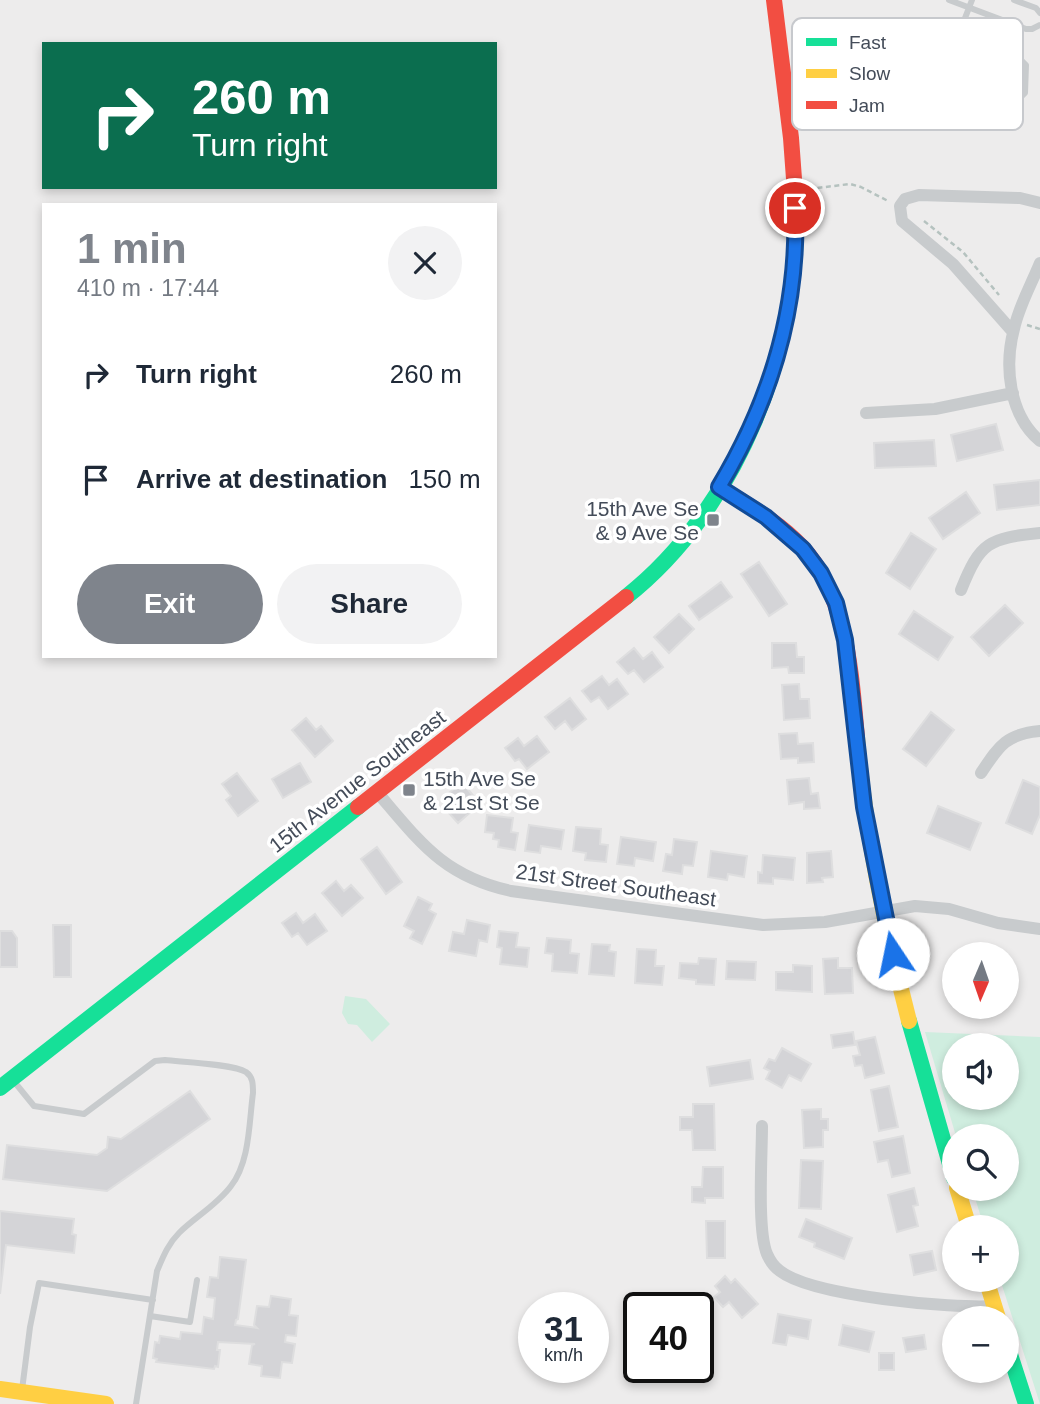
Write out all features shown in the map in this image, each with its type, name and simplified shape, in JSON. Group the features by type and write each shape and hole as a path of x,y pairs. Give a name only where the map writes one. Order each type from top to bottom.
{"main road":[{"name":"15th Avenue Southeast","path":"3,1085 631,593 682,541 719,487 744,442 772,377 792,288 795,192 774,0"},
{"path":"719,487 766,517 794,540 821,573 836,603 845,640 864,807 884,911 912,1042 942,1139"},
{"path":"1019,1382 1026,1404"},
{"path":"0,1389 106,1404"}],"street":[{"path":"1013,332 953,264 902,221 900,206 905,199 919,195 1020,198 1040,203"},
{"path":"1040,263 1013,332 1010,368 1018,412 1027,428 1040,441"},
{"path":"866,413 935,409 1013,393"},
{"path":"961,590 975,556 982,548 993,542 1040,533"},
{"path":"981,773 1003,742 1024,732 1040,731"},
{"name":"21st Street Southeast","path":"377,792 434,856 449,867 489,886 511,891 763,925 805,925 915,906 934,907 998,923 1040,929"},
{"path":"762,1126 762,1240 771,1263 780,1272 849,1293 965,1306"}],"lane":[{"path":"949,0 996,18"},
{"path":"965,18 972,0"},
{"path":"1014,0 1035,8 1040,13"},
{"path":"1023,28 1032,29 1040,24"},
{"path":"1023,62 1026,65 1023,95"},
{"path":"3,1085 34,1106 84,1114 155,1061 235,1068 247,1073 253,1081 242,1166 232,1185 218,1201 178,1234 166,1250 158,1271 136,1404"},
{"path":"150,1316 190,1322 197,1280"},
{"path":"21,1392 39,1283 153,1300"}],"green space":[{"path":"345,996 366,999 390,1024 372,1042 357,1025 348,1024 342,1013"},
{"path":"925,1032 948,1033 942,1033 942,1089"},
{"path":"1019,1036 1040,1037 1040,1404 1019,1338 1019,1306 1009,1306 1004,1292 1019,1292 1019,1215 980,1215 976,1201 1019,1201 1019,1124 952,1124 948,1110 1019,1110"}],"building":[{"path":"996,424 1003,450 957,461 951,435"},
{"path":"934,440 936,466 875,468 874,443"},
{"path":"1040,480 1040,505 997,510 994,485"},
{"path":"966,492 980,513 943,539 929,518"},
{"path":"911,533 936,549 910,589 886,573"},
{"path":"759,562 787,604 769,616 741,574"},
{"path":"721,582 732,597 699,620 689,606"},
{"path":"1005,605 1023,623 989,656 971,637"},
{"path":"914,611 953,637 938,660 899,634"},
{"path":"679,614 694,629 669,653 654,637"},
{"path":"772,643 796,643 797,657 804,657 804,673 789,673 788,667 772,668"},
{"path":"634,648 643,659 652,652 663,667 644,682 634,670 628,674 617,662"},
{"path":"602,676 609,685 617,679 628,694 608,709 599,697 591,702 582,691"},
{"path":"799,684 800,699 809,699 810,718 784,720 782,685"},
{"path":"570,698 586,719 572,730 565,721 555,729 545,717"},
{"path":"931,712 954,730 926,766 903,749"},
{"path":"306,718 316,730 321,726 333,741 315,757 292,730"},
{"path":"797,733 798,744 813,743 814,762 798,763 798,758 781,759 779,734"},
{"path":"537,736 549,752 527,769 519,759 515,761 505,748 518,738 524,746"},
{"path":"300,763 311,782 283,798 272,779"},
{"path":"237,773 258,801 238,816 226,800 231,796 222,784"},
{"path":"809,778 811,794 818,793 820,808 804,809 804,802 789,804 787,780"},
{"path":"1023,780 1040,787 1040,815 1032,834 1006,823"},
{"path":"462,782 480,804 458,823 447,811 452,808 443,798"},
{"path":"938,806 981,823 970,850 927,833"},
{"path":"487,815 513,818 511,832 518,833 515,850 498,847 499,840 493,839 494,833 485,832"},
{"path":"529,825 564,830 561,849 541,846 540,853 525,851"},
{"path":"576,827 601,829 600,844 608,845 606,862 585,860 586,853 573,851"},
{"path":"621,837 656,842 653,861 635,858 634,866 617,864"},
{"path":"674,839 697,842 693,866 683,865 682,874 663,871 666,854 672,855"},
{"path":"377,847 402,882 386,894 361,859"},
{"path":"711,851 747,856 744,877 728,874 727,880 708,877"},
{"path":"831,851 833,877 822,878 823,882 807,883 807,853"},
{"path":"763,855 795,858 793,880 773,878 773,884 758,883 758,872 762,873"},
{"path":"336,881 344,891 351,885 363,898 342,916 322,893"},
{"path":"418,897 432,904 429,910 436,914 422,944 410,938 414,931 404,926"},
{"path":"296,913 303,923 315,914 327,931 307,945 298,933 292,937 282,923"},
{"path":"467,920 490,925 487,942 479,940 476,956 449,951 453,932 464,934"},
{"path":"53,925 71,925 71,977 54,977"},
{"path":"0,931 12,931 17,938 17,967 0,967"},
{"path":"499,931 518,933 516,947 529,948 527,967 500,964 502,948 497,947"},
{"path":"547,938 571,940 570,953 579,954 577,973 552,971 553,954 545,953"},
{"path":"592,944 610,945 609,951 616,952 614,976 589,974"},
{"path":"637,949 656,950 655,966 664,966 662,985 635,983"},
{"path":"699,958 716,959 714,985 696,984 696,980 679,978 680,963 698,964"},
{"path":"838,958 838,968 852,968 853,993 825,994 823,959"},
{"path":"727,961 756,962 755,980 726,979"},
{"path":"793,965 812,966 812,992 776,990 776,972 793,972"},
{"path":"853,1032 855,1045 833,1048 831,1035"},
{"path":"875,1037 884,1073 865,1078 862,1065 855,1066 853,1056 860,1055 856,1041"},
{"path":"782,1048 811,1064 801,1081 789,1075 782,1088 766,1079 770,1071 764,1068 769,1059 775,1061"},
{"path":"750,1060 753,1079 710,1086 707,1067"},
{"path":"889,1086 898,1127 879,1131 871,1090"},
{"path":"190,1091 210,1119 107,1191 3,1179 7,1145 97,1155 107,1148 108,1137 121,1139"},
{"path":"693,1104 714,1104 715,1150 693,1150 692,1130 680,1130 680,1117 693,1117"},
{"path":"821,1109 821,1119 828,1119 828,1130 823,1130 823,1147 804,1148 802,1110"},
{"path":"903,1136 910,1173 892,1177 888,1160 878,1162 874,1142"},
{"path":"801,1160 823,1161 821,1209 799,1208"},
{"path":"703,1167 723,1167 723,1198 705,1198 705,1203 692,1202 692,1187 702,1187"},
{"path":"914,1188 918,1205 913,1206 918,1226 897,1232 888,1195"},
{"path":"0,1211 74,1219 74,1253 6,1245 0,1294"},
{"path":"806,1219 852,1238 844,1259 814,1247 815,1243 799,1237"},
{"path":"706,1221 725,1221 725,1258 707,1258"},
{"path":"932,1251 936,1270 914,1275 910,1255"},
{"path":"220,1257 246,1260 235,1325 257,1328 254,1325 257,1306 269,1307 271,1296 291,1299 289,1315 298,1316 296,1336 286,1335 285,1342 295,1344 292,1363 282,1362 280,1378 261,1376 262,1366 249,1364 252,1345 255,1344 218,1342 218,1367 215,1366 214,1369 156,1362 157,1359 153,1358 155,1342 159,1343 160,1336 180,1339 181,1332 202,1334 204,1317 213,1319 215,1298 207,1297 210,1277 218,1278"},
{"path":"725,1276 731,1283 735,1279 758,1304 742,1318 729,1302 723,1307 714,1297 720,1292 715,1286"},
{"path":"778,1314 811,1320 808,1339 788,1335 786,1345 773,1343"},
{"path":"843,1325 874,1332 869,1352 839,1345"},
{"path":"924,1335 926,1349 906,1352 903,1338"},
{"path":"879,1353 894,1353 894,1370 879,1370"}],"traffic: fast":[{"path":"626,597 666,560 701,518 731,471 755,421 774,368 787,314 794,259 796,206"},
{"path":"0,1088 358,807"},
{"path":"909,1021 942,1136"},
{"path":"1019,1382 1026,1404"}],"traffic: slow":[{"path":"857,737 877,880 909,1021"},
{"path":"961,1201 965,1215"},
{"path":"990,1292 994,1306"},
{"path":"0,1389 106,1404"}],"traffic: jam":[{"path":"774,0 791,138 796,206"},
{"path":"719,487 763,514 783,530 802,547 817,567 829,589 845,637 857,737"},
{"path":"358,807 626,597"}],"place":[{"name":"15th Ave Se & 9 Ave Se","path":"713,520"},
{"name":"15th Ave Se & 21st St Se","path":"409,790"}],"route":[{"path":"795,208 792,288 772,377 740,452 719,487 766,517 803,549 821,573 836,603 845,640 864,807 893,954"}]}
